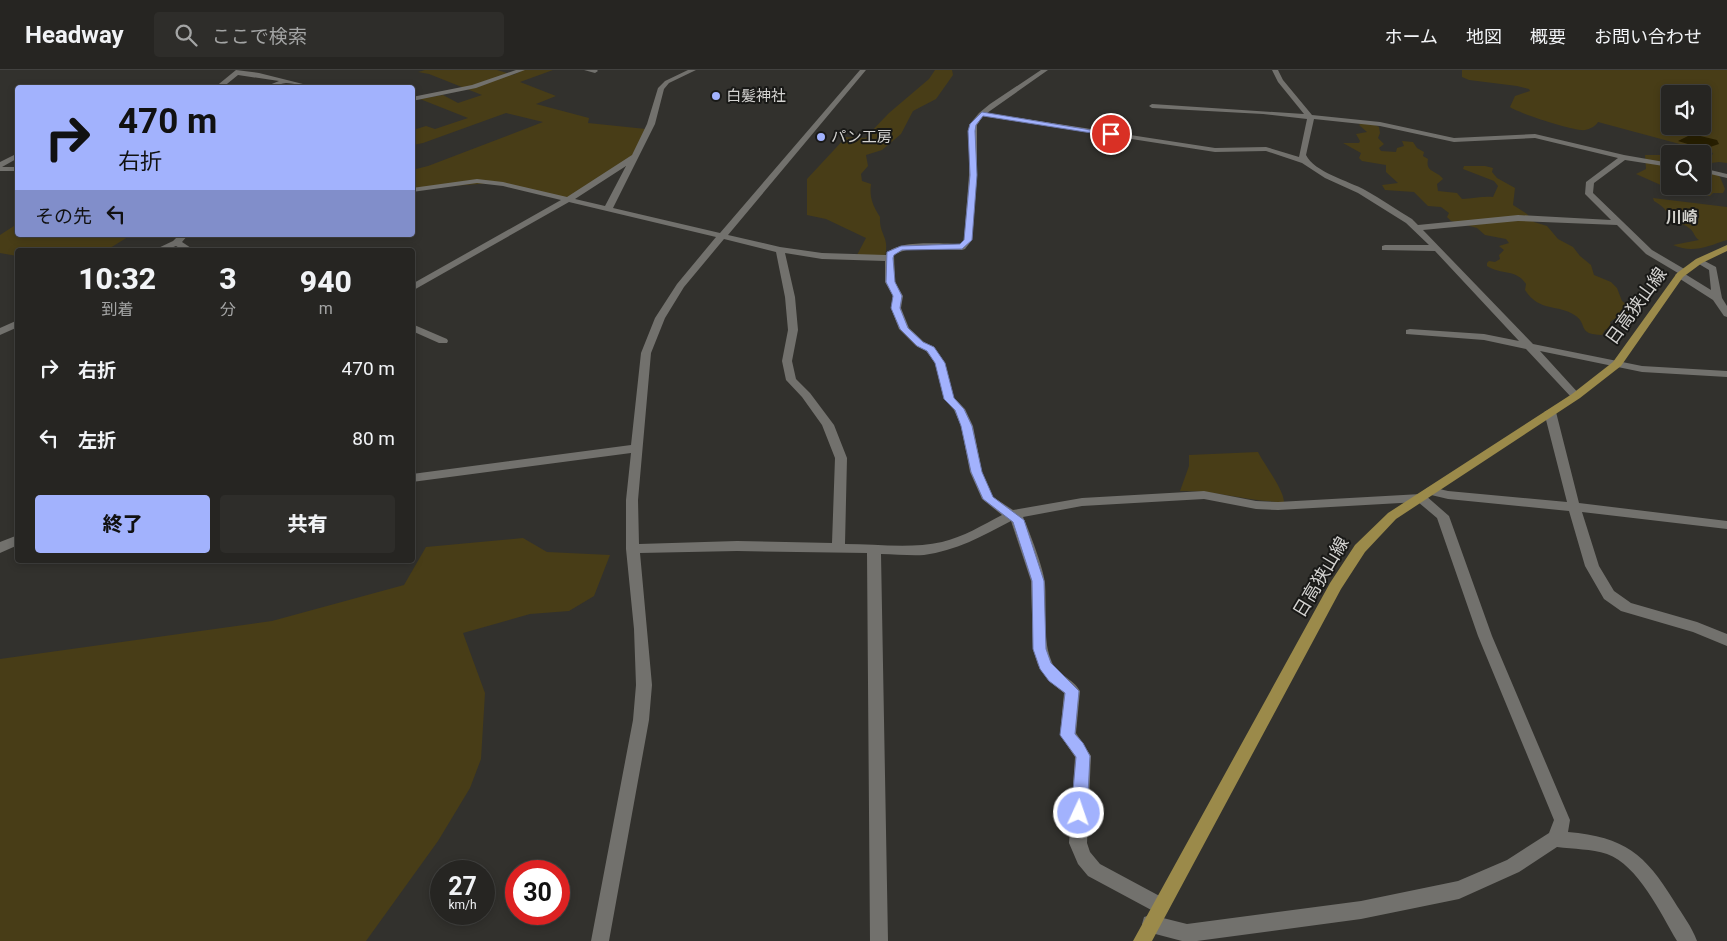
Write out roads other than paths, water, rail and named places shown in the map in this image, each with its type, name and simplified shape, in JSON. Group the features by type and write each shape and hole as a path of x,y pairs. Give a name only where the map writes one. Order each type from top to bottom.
{"main road":[{"name":"日高狭山線","path":"1142,941 1356,551 1373,531 1392,516 1576,396 1617,364 1682,274 1699,261 1727,248"}],"street":[{"path":"415,98 474,87 522,70"},
{"path":"587,70 595,71"},
{"path":"607,210 618,192 651,124 661,88 667,82 693,70"},
{"path":"600,941 642,720 644,685 641,629 632,549 632,500 646,353 652,334 680,286 864,70"},
{"path":"1045,70 982,114 973,125 971,131 973,175 968,240 962,247 901,248 890,254 890,282 898,296 896,308 904,329 935,355 940,363 949,399 959,409 966,426 976,472 988,499 1018,520 1038,581 1040,649 1045,665 1054,677 1072,691 1068,735 1083,756 1078,843 1084,858 1094,870 1160,906"},
{"path":"1275,70 1280,81 1311,118"},
{"path":"221,85 238,72 304,85"},
{"path":"274,85 287,81"},
{"path":"1152,106 1262,112 1380,124 1454,140 1524,136 1546,137 1624,157 1661,163"},
{"path":"982,114 1215,150 1266,149 1304,161 1310,166 1390,208 1416,228 1576,396"},
{"path":"1304,161 1302,155 1311,118"},
{"path":"415,286 569,199 635,156"},
{"path":"1624,157 1590,182 1589,194 1596,203 1649,252 1717,298 1727,314"},
{"path":"0,167 15,158"},
{"path":"0,167 15,168"},
{"path":"1711,172 1727,176"},
{"path":"415,190 477,182 503,184 780,250 822,256 889,258"},
{"path":"1416,228 1518,218 1619,223"},
{"path":"163,248 176,243 182,237"},
{"path":"176,243 186,248"},
{"path":"1385,248 1437,248"},
{"path":"780,250 790,296 793,330 787,361 791,380 806,395 828,425 841,458 838,549"},
{"path":"1699,261 1713,269 1717,298"},
{"path":"0,332 15,324"},
{"path":"415,328 443,341"},
{"path":"1410,332 1484,337 1642,369 1727,374"},
{"path":"1550,412 1574,507 1582,524 1592,566 1609,595 1626,607 1697,628 1727,640"},
{"path":"415,478 637,448"},
{"path":"632,549 737,546 923,550 945,546 970,537 1012,515 1082,502 1204,495 1256,505 1278,506 1426,494 1448,495 1574,507 1727,525"},
{"path":"1151,924 1187,932 1361,910 1459,890 1513,866 1555,839 1560,831 1562,820 1485,636 1442,516 1426,494"},
{"path":"0,548 15,540"},
{"path":"874,549 879,941"},
{"path":"1555,839 1595,844 1617,850 1641,868 1688,941"}],"place":[{"name":"白髪神社","path":"716,96"},
{"name":"パン工房","path":"821,137"}],"district":[{"name":"川崎","path":"1682,217"}]}
